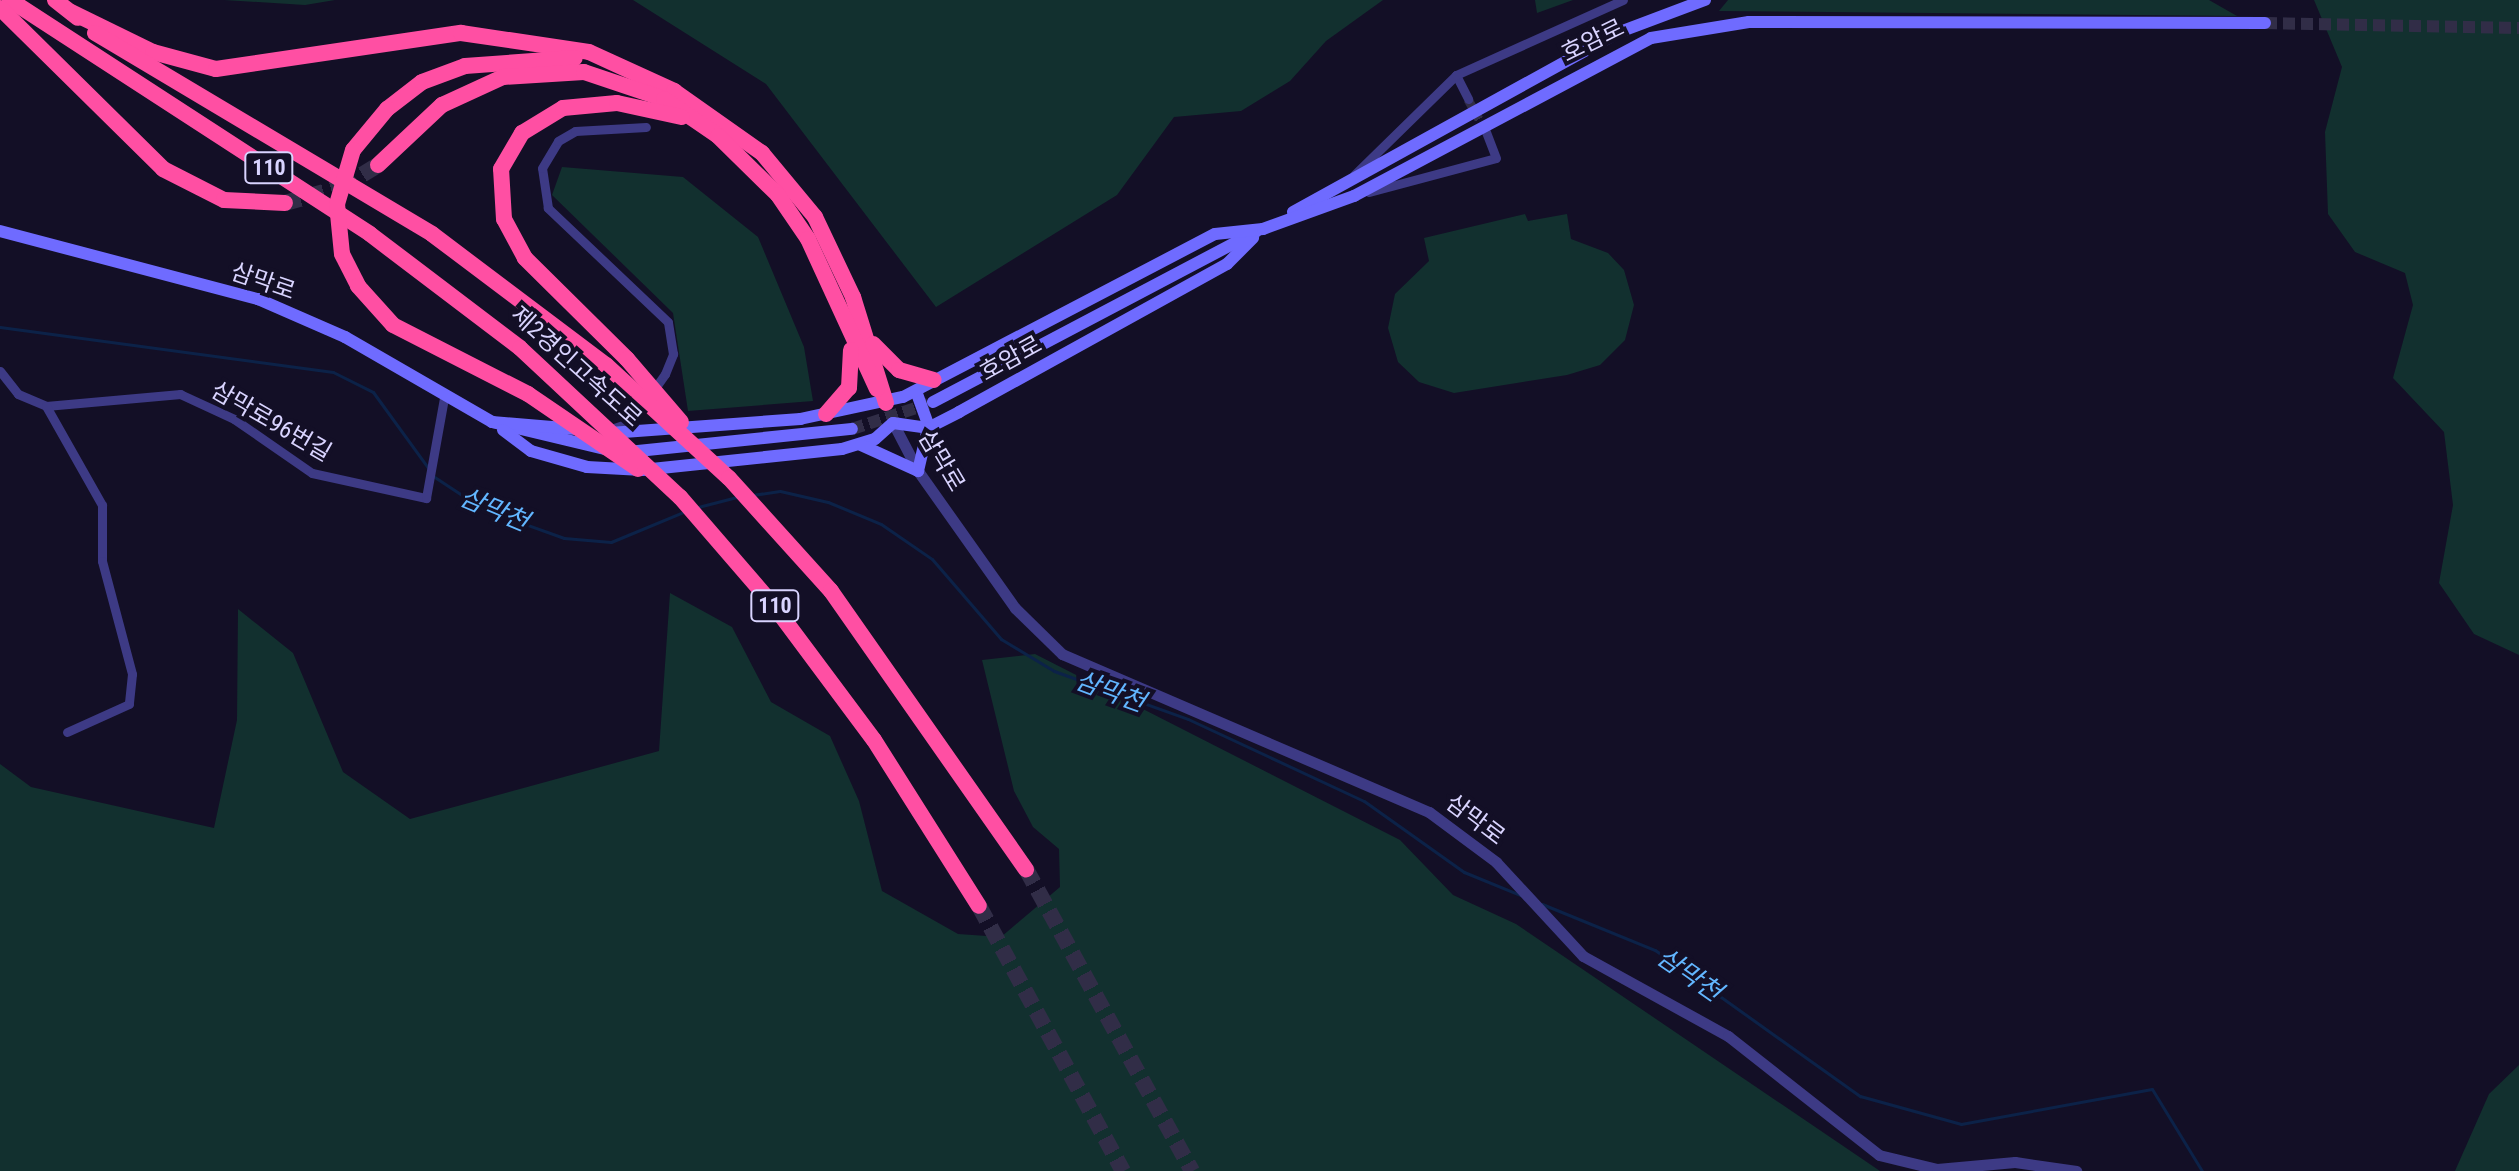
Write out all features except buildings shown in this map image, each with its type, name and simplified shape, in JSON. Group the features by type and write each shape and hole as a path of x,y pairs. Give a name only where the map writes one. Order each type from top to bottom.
{"highway":[{"name":"제2경인고속도로","path":"10,0 370,234 520,348 680,497 833,682 979,906"},
{"name":"제2경인고속도로","path":"55,0 100,38 432,234 606,365 729,478 867,637 1026,869"},
{"path":"0,8 163,169 224,200 285,203"},
{"path":"71,12 153,52 216,69 461,33 589,52 624,68 698,104 762,153 815,217 886,403"},
{"path":"624,68 569,57 487,61 422,82 387,109 353,150 337,204 342,254 367,299 406,333 528,394 680,497"},
{"path":"378,165 453,98 533,72 598,74 696,120 742,156 786,206 857,332 891,365 934,380"},
{"path":"696,120 617,103 563,108 522,133 501,169 504,219 525,258 627,359 729,478"},
{"path":"826,414 849,388 857,332"}],"main road":[{"name":"호암로","path":"933,402 1263,229 1617,33 1705,0"},
{"name":"호암로","path":"886,403 916,391 1215,234 1263,229 1354,196 1621,49 1694,30 1749,22 2265,23"},
{"name":"호암로","path":"929,427 1227,264 1263,229"},
{"name":"삼막로","path":"0,231 258,299 345,337 444,398 492,422 531,451 587,467 680,469 842,449 861,445 893,423 886,403 826,414 675,433 596,431 492,422"},
{"path":"861,445 918,471 929,427 916,391"},
{"path":"842,449 855,434 850,409"},
{"name":"삼막로","path":"492,422 587,449 642,452 852,429"},
{"path":"893,423 929,427"}],"street":[{"path":"1345,183 1456,75 1623,0"},
{"path":"1456,75 1468,99"},
{"path":"596,431 631,422 641,410 673,354 668,322 548,208 542,168 558,141 575,131 646,127"},
{"path":"1354,196 1496,158 1486,132"},
{"path":"0,371 18,394 46,406 102,505 102,561 132,674 129,704 67,732"},
{"name":"삼막로96번길","path":"46,406 180,394 234,419 312,473 400,495 426,498 431,453 444,398"},
{"name":"삼막로","path":"893,423 918,471 1015,608 1062,654 1429,812 1516,884 1542,917 1583,956 1728,1036 1879,1155 1937,1169 2015,1162 2076,1171"}],"green space":[{"path":"224,0 335,0 305,5"},
{"path":"633,0 1383,0 1326,41 1290,81 1241,111 1174,117 1117,195 936,307 766,84"},
{"path":"1535,0 1573,0 1537,13"},
{"path":"1728,0 2209,0 2237,16 1719,11"},
{"path":"2314,0 2519,0 2519,655 2474,634 2439,583 2453,505 2444,432 2393,378 2413,305 2405,273 2355,252 2328,214 2325,132 2342,67"},
{"path":"562,167 683,177 758,237 804,347 813,401 688,411 673,313 552,195"},
{"path":"1525,214 1528,221 1567,214 1571,239 1608,253 1624,270 1634,305 1625,340 1600,365 1567,375 1454,393 1419,382 1398,362 1388,328 1395,294 1429,261 1424,238"},
{"path":"670,593 732,627 771,702 830,736 859,801 882,891 958,934 1001,937 1060,887 1059,849 1033,827 1014,791 982,660 1035,654 1400,840 1453,895 1516,924 1880,1171 0,1171 0,764 31,787 214,828 237,720 238,609 293,653 343,772 410,819 659,751"},
{"path":"2519,1065 2519,1171 2455,1171 2489,1094"}],"waterway":[{"name":"삼막천","path":"0,327 333,372 373,392 429,469"},
{"name":"삼막천","path":"433,476 483,509 564,538 611,542 683,512"},
{"name":"삼막천","path":"752,495 780,491 828,502 881,524 932,559 1001,639 1054,671 1188,719 1364,801 1464,872 1520,895"},
{"name":"삼막천","path":"698,507 737,497"},
{"name":"삼막천","path":"1542,904 1655,950 1860,1096 1961,1124 2152,1089 2202,1171"}],"tunnel":[{"path":"2265,23 2519,28"},
{"path":"1468,99 1486,132"},
{"path":"285,203 342,187 378,165"},
{"path":"852,429 928,404"},
{"path":"1026,869 1192,1171"},
{"path":"979,906 1123,1171"}]}
